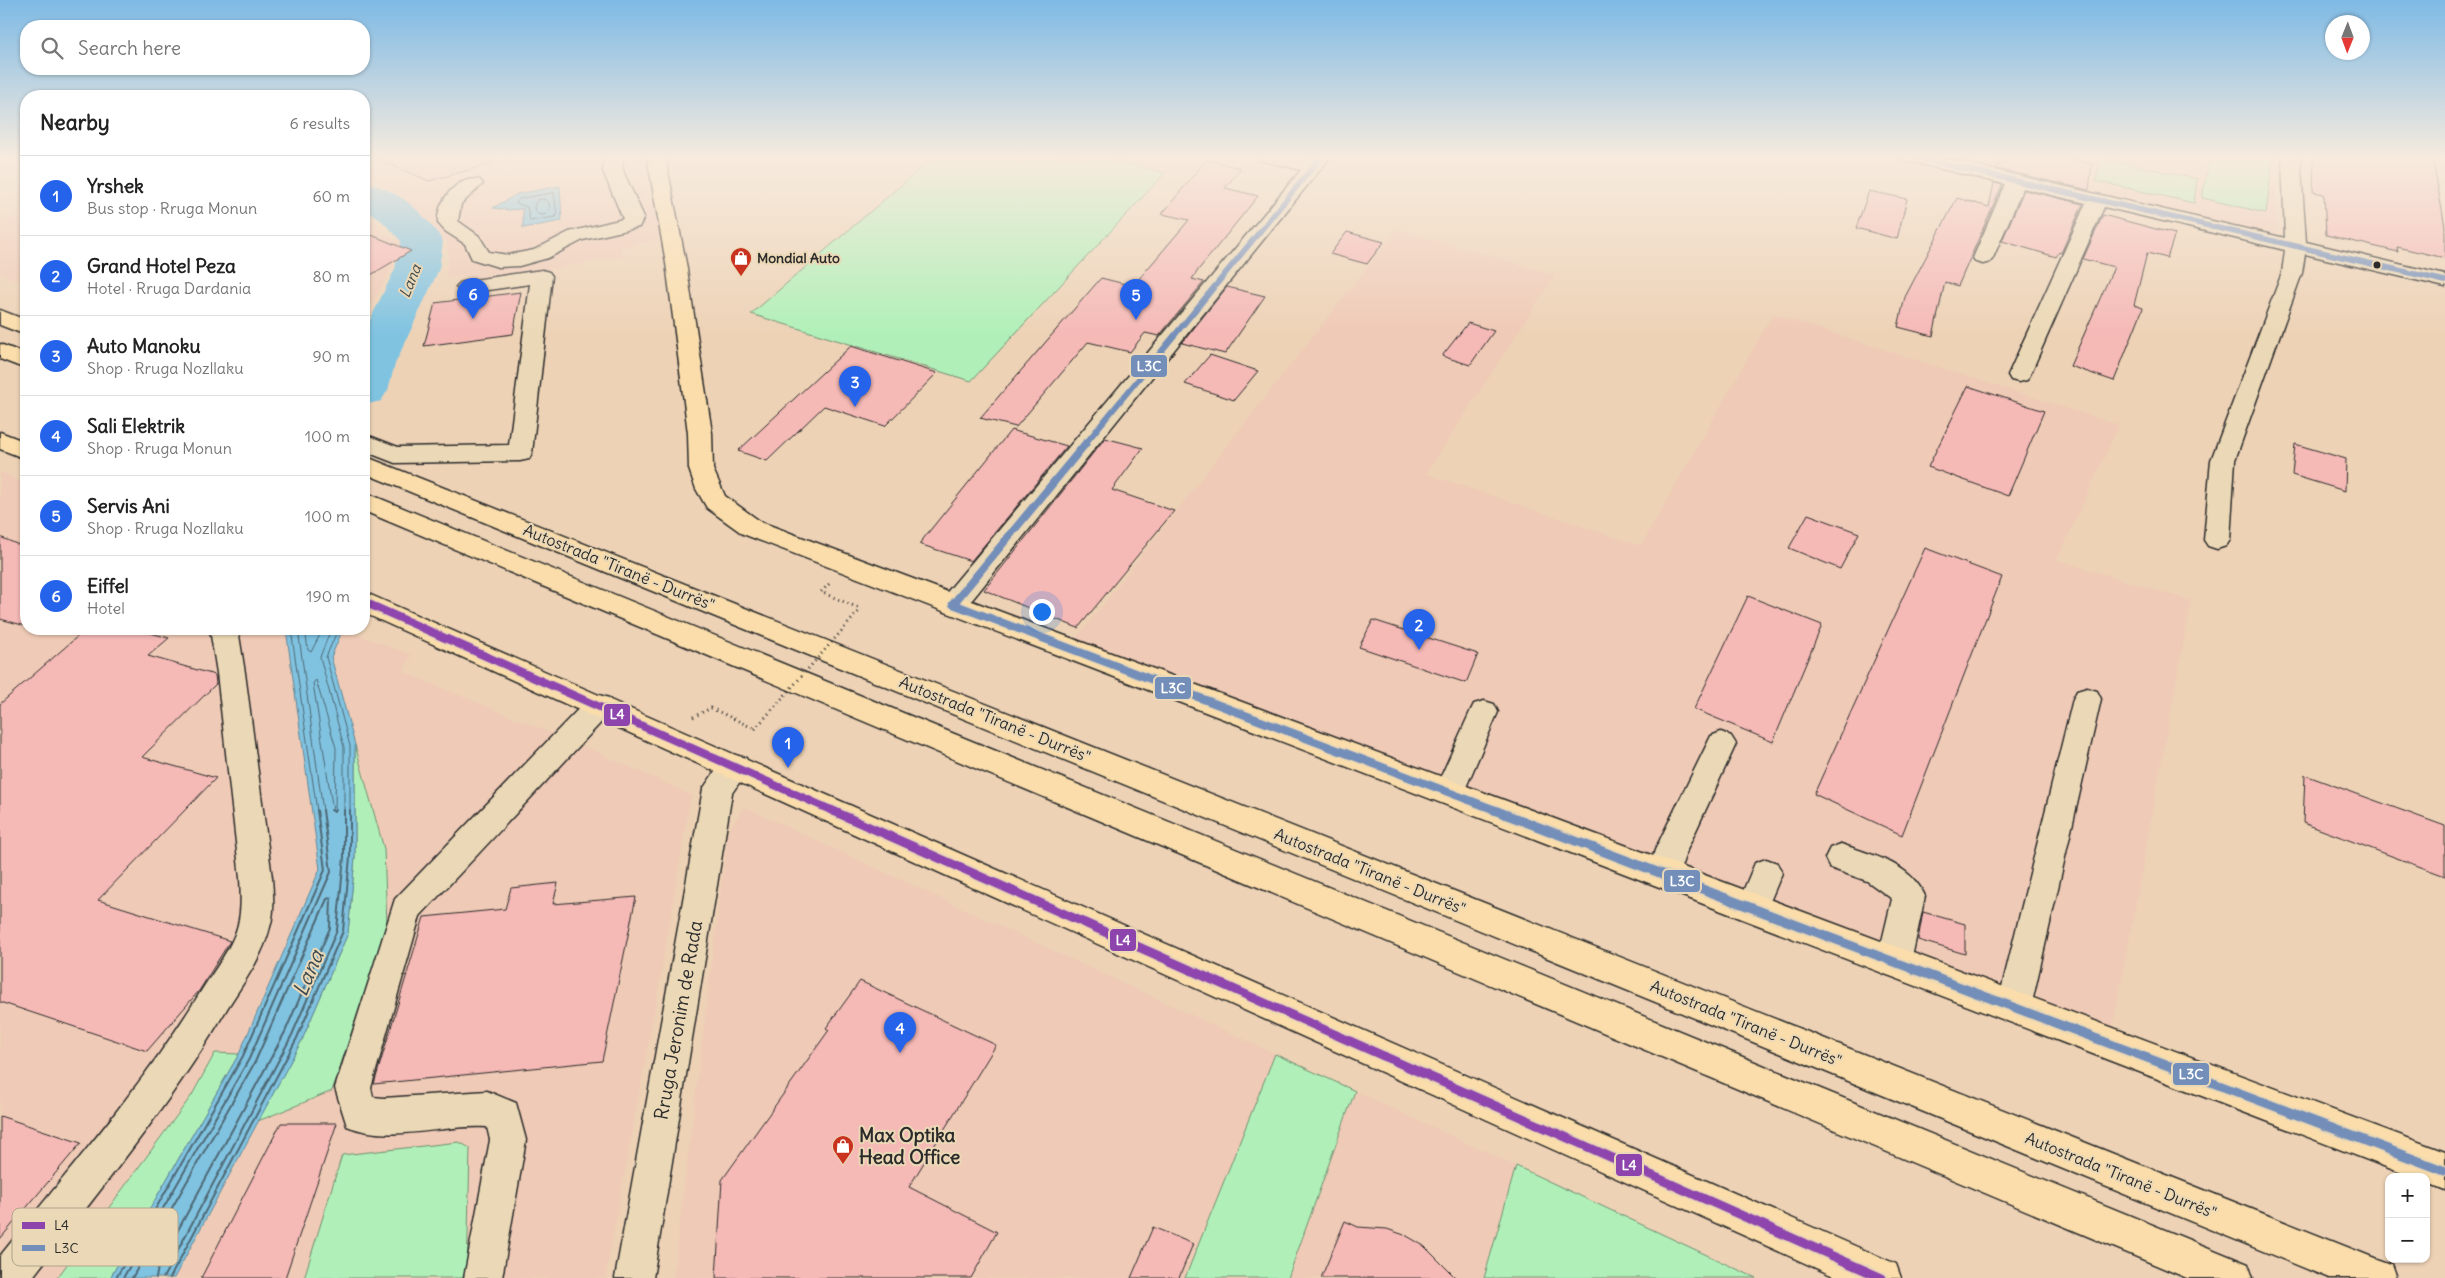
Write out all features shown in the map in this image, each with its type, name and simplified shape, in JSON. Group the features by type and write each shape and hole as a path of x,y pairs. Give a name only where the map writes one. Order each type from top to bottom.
{"main road":[{"path":"667,216 676,263 700,433 701,469 708,489 716,502 752,528 2445,1171"},
{"path":"0,317 20,325"},
{"path":"0,351 20,359"},
{"path":"0,440 20,448"},
{"name":"Autostrada \"Tiranë - Durrës\"","path":"370,466 2377,1278"},
{"path":"376,506 2234,1278"},
{"path":"370,605 1882,1278"}],"street":[{"path":"446,216 450,226 475,241 479,247 479,255 486,259 506,262 525,259 559,246 574,237 632,223 633,216"},
{"path":"953,604 1273,216"},
{"path":"1983,258 2001,216"},
{"path":"2019,375 2090,216"},
{"path":"2165,216 2445,281"},
{"path":"2217,540 2223,460 2292,273 2296,246 2294,216"},
{"path":"370,445 395,455 520,453 542,276 543,252"},
{"path":"467,287 542,276"},
{"path":"61,1208 151,1093 210,1009 252,936 256,917 257,895 241,767 232,664 225,635"},
{"path":"2014,1007 2087,699"},
{"path":"483,1278 508,1140 503,1116 487,1108 384,1116 360,1113 353,1088 406,908 599,706"},
{"path":"1449,792 1484,712"},
{"path":"1664,874 1671,850 1721,744"},
{"name":"Rruga Jeronim de Rada","path":"634,1278 718,789 734,767"},
{"path":"1841,858 1886,875 1901,886 1909,896 1894,962"},
{"path":"1752,908 1766,873"},
{"path":"7,1278 16,1266"}],"path":[{"path":"711,708 755,729 861,609 821,592"}],"shaded area":[{"path":"16,216 20,216 20,281 0,273 0,224"},
{"path":"418,216 659,216 664,238 620,248 623,256 468,284 466,275 445,279 449,256 445,240"},
{"path":"2188,216 2276,216 2277,236"},
{"path":"370,219 378,223 376,227 404,246 370,307"},
{"path":"1397,229 1555,275 1426,474 1641,546 1773,314 2119,425 2057,560 2191,601 2110,1043 1069,648"},
{"path":"0,472 20,481 20,635 287,635 320,869 239,1054 215,1053 192,1095 109,1208 12,1208 12,1266 66,1266 57,1278 0,1278"},
{"path":"340,635 359,635 411,655 403,672 590,749 691,795 657,997 605,1278 174,1278 258,1121 332,1091 384,849 331,657"},
{"path":"744,807 1275,1054 1185,1278 673,1278 728,831"},
{"path":"1355,1091 1516,1166 1484,1278 1288,1278"}],"green space":[{"path":"866,216 1125,216 971,381 751,314"},
{"path":"355,745 384,849 387,925 332,1091 258,1121 302,1040 348,933 355,857"},
{"path":"215,1053 239,1054 150,1208 109,1208 192,1095"},
{"path":"1275,1054 1355,1091 1288,1278 1185,1278"},
{"path":"459,1142 470,1148 467,1278 304,1278 342,1155"},
{"path":"1516,1166 1756,1278 1484,1278"},
{"path":"66,1266 117,1266 110,1278 57,1278"}],"water":[{"path":"523,216 562,216 562,221 523,228"},
{"path":"287,635 340,635 331,657 355,745 355,857 348,933 302,1040 174,1278 110,1278 117,1266 178,1266 178,1208 150,1208 239,1054 320,869"}],"building":[{"path":"1169,216 1242,216 1192,279 1204,282 1159,336 1145,333 1130,352 1088,342 1016,427 980,418 1101,278 1133,286 1189,220"},
{"path":"1860,216 1903,216 1897,239 1856,228"},
{"path":"1948,216 1989,216 1958,286 1945,282 1933,336 1898,327 1905,297"},
{"path":"2013,216 2078,216 2061,253 2059,252 2056,257 2002,241"},
{"path":"2103,216 2175,234 2167,258 2147,253 2134,305 2143,308 2114,381 2070,366 2114,267 2083,259"},
{"path":"2325,216 2443,216 2445,258 2397,247 2398,252 2326,235"},
{"path":"1347,232 1384,242 1367,264 1330,254"},
{"path":"370,234 411,251 370,275"},
{"path":"1227,287 1265,296 1225,354 1182,343"},
{"path":"521,292 513,334 424,346 435,303"},
{"path":"1468,323 1494,331 1470,365 1442,356"},
{"path":"851,346 937,373 885,426 824,406 767,461 738,451"},
{"path":"1210,355 1258,371 1234,400 1185,384"},
{"path":"1968,386 2044,411 2008,496 1928,467"},
{"path":"1011,430 1067,446 971,561 919,544"},
{"path":"1105,438 1143,448 1112,490 1174,511 1078,628 984,590"},
{"path":"2295,444 2346,459 2345,491 2292,475"},
{"path":"1808,514 1859,533 1840,569 1789,548"},
{"path":"0,537 20,545 20,624 0,619"},
{"path":"1925,548 2002,577 1902,835 1814,794"},
{"path":"1748,596 1822,625 1773,742 1694,709"},
{"path":"1373,620 1478,654 1466,683 1359,647"},
{"path":"79,635 158,635 169,638 148,656 215,675 216,684 142,757 216,778 98,900 230,941 199,991 147,1051 0,1002 0,704"},
{"path":"2305,775 2445,826 2445,876 2303,823"},
{"path":"558,883 553,904 636,897 602,1061 374,1084 424,917 505,909 511,888"},
{"path":"1923,912 1965,924 1965,954 1918,940"},
{"path":"860,981 996,1045 909,1187 997,1232 971,1278 716,1278 722,1180 829,1030 826,1028"},
{"path":"0,1116 81,1143 26,1208 12,1208 12,1225 0,1239"},
{"path":"281,1123 337,1123 285,1278 201,1278"},
{"path":"1345,1221 1358,1227 1387,1229 1407,1236 1424,1246 1456,1278 1321,1278"},
{"path":"1153,1227 1193,1244 1179,1278 1131,1278"}],"waterway":[{"name":"Lana","path":"370,368 417,269 422,241 400,216"}],"transit line":[{"name":"L3C","path":"1273,216 953,604 2445,1171"},
{"name":"L3C","path":"2165,216 2445,281"},
{"name":"L4","path":"370,605 1882,1278"}],"place":[{"name":"Mondial Auto","path":"741,277"},
{"name":"Eiffel","path":"473,319"},
{"name":"Servis Ani","path":"1136,320"},
{"name":"Auto Manoku","path":"855,407"},
{"name":"Grand Hotel Peza","path":"1419,650"},
{"name":"Yrshek","path":"788,768"},
{"name":"Sali Elektrik","path":"900,1053"},
{"name":"Max Optika Head Office","path":"843,1165"}]}
